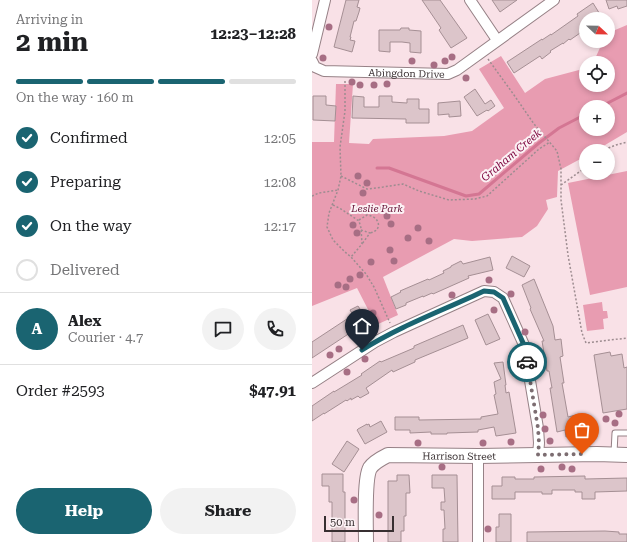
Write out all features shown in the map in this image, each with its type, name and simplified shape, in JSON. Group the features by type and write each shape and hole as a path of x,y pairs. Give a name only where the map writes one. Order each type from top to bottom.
{"street":[{"path":"312,54 325,0"},
{"path":"470,0 497,40"},
{"name":"Abingdon Drive","path":"312,61 315,67 324,71 448,74 457,70 554,0"},
{"path":"312,383 375,342 394,332 484,291 494,292 503,298 524,345 538,428 538,455"},
{"name":"Harrison Street","path":"366,542 366,488 368,477 371,468 378,460 388,455 478,456 620,454"},
{"path":"478,456 478,542"}],"lane":[{"path":"620,454 615,449 615,434 627,433"}],"path":[{"path":"482,52 534,124 557,151 561,169 561,200 568,255 582,333 586,343 627,338"},
{"path":"344,72 345,111 340,147 341,176 338,190 329,213 327,227 333,240 352,257 366,274 374,287 394,332"},
{"path":"341,176 367,189 403,184 419,191 449,200 475,199 487,196 539,149 550,142"},
{"path":"615,146 627,142"},
{"path":"561,185 579,172"},
{"path":"312,196 319,193 338,190"},
{"path":"333,205 359,221 362,244"},
{"path":"352,257 370,233 377,230 379,224 372,215 367,215 359,221"},
{"path":"361,230 370,233"}],"green space":[{"name":"Leslie Park","path":"627,25 627,132 607,144 579,144 579,160 558,171 557,197 546,200 548,209 537,226 522,237 472,241 454,239 383,277 398,315 376,325 357,288 312,306 312,142 334,142 336,84 353,84 349,143 369,144 373,139 444,136 472,131 504,108 479,69 501,56 525,93 545,79 579,70 579,92 615,92 615,56 596,56 600,48 615,48 615,30"},
{"path":"627,171 627,287 590,295 568,183 583,180 615,180 615,173"},
{"path":"602,302 603,311 607,311 608,318 603,319 604,329 587,331 583,305"}],"building":[{"path":"346,0 359,0 357,7 360,8 356,21 354,21 350,37 350,40 355,41 352,52 334,47"},
{"path":"422,0 440,0 467,38 451,48 439,30 441,28"},
{"path":"492,0 517,0 500,12"},
{"path":"606,0 627,0 627,6 618,9 617,6 609,9"},
{"path":"593,3 599,12 580,12"},
{"path":"579,13 579,34 550,51 551,52 542,59 540,56 514,73 507,62 542,39 551,35 578,16 577,14"},
{"path":"401,28 421,31 421,53 410,52 410,43 402,42 390,42 390,52 379,51 379,30 400,30"},
{"path":"475,89 485,104 491,100 495,106 477,116 464,97"},
{"path":"313,96 326,96 326,105 336,106 335,121 313,120"},
{"path":"353,96 364,97 364,107 379,107 379,96 392,96 392,102 407,103 407,99 419,99 419,109 429,109 429,123 406,123 406,119 352,118"},
{"path":"460,101 461,116 449,117 449,114 438,115 438,103"},
{"path":"512,256 530,266 524,277 506,268"},
{"path":"490,257 493,270 468,276 469,278 433,294 423,296 406,303 406,305 396,309 391,297 401,292 400,291 444,273 443,271 461,261 463,264"},
{"path":"534,279 553,326 555,340 561,339 563,356 560,357 564,383 562,383 568,417 576,415 580,434 566,437 565,430 557,432 550,388 552,388 549,371 547,371 542,341 544,341 530,309 531,308 522,285"},
{"path":"358,306 368,321 312,358 312,342 353,315 350,310"},
{"path":"488,314 500,339 486,345 475,320"},
{"path":"463,325 468,338 415,360 415,362 393,372 392,370 366,388 369,393 360,398 358,396 351,400 351,398 347,401 346,400 312,421 312,406 362,375 361,374 380,361 381,362 414,348 414,346"},
{"path":"610,352 611,356 622,354 624,368 627,367 627,409 603,413 594,355"},
{"path":"503,362 506,393 509,392 516,433 496,436 494,427 478,430 478,432 447,434 431,434 431,432 410,433 410,430 395,430 395,417 419,417 419,420 481,419 481,417 498,414 494,395 496,394 494,382 501,379 494,363"},
{"path":"381,421 387,432 365,444 357,430 367,424 369,424 370,427"},
{"path":"347,441 359,449 344,472 332,464"},
{"path":"322,474 343,474 343,492 345,492 345,542 332,542 332,502 329,502 329,486 322,486"},
{"path":"397,475 409,475 410,493 406,493 406,516 404,516 404,531 401,531 401,542 388,542 388,481 397,481"},
{"path":"432,475 457,475 458,542 443,542 443,529 445,529 444,510 441,510 441,502 445,502 444,488 432,488"},
{"path":"585,476 585,479 627,478 627,491 595,492 595,499 582,499 582,492 575,492 575,490 552,490 552,494 542,494 542,492 515,492 515,499 492,499 492,486 502,486 502,477 534,479 534,477"},
{"path":"499,514 511,514 511,542 496,542 496,527 499,527"},
{"path":"605,531 627,534 627,542 527,542 527,532"}],"waterway":[{"name":"Graham Creek","path":"614,100 627,93"},
{"name":"Graham Creek","path":"377,168 389,168 466,196 479,194 539,143 559,128 579,118"}],"way so far":[{"path":"527,362 538,428 538,455 582,454"}],"route":[{"path":"362,350 394,332 484,291 494,292 503,298 524,345 527,362"}]}
